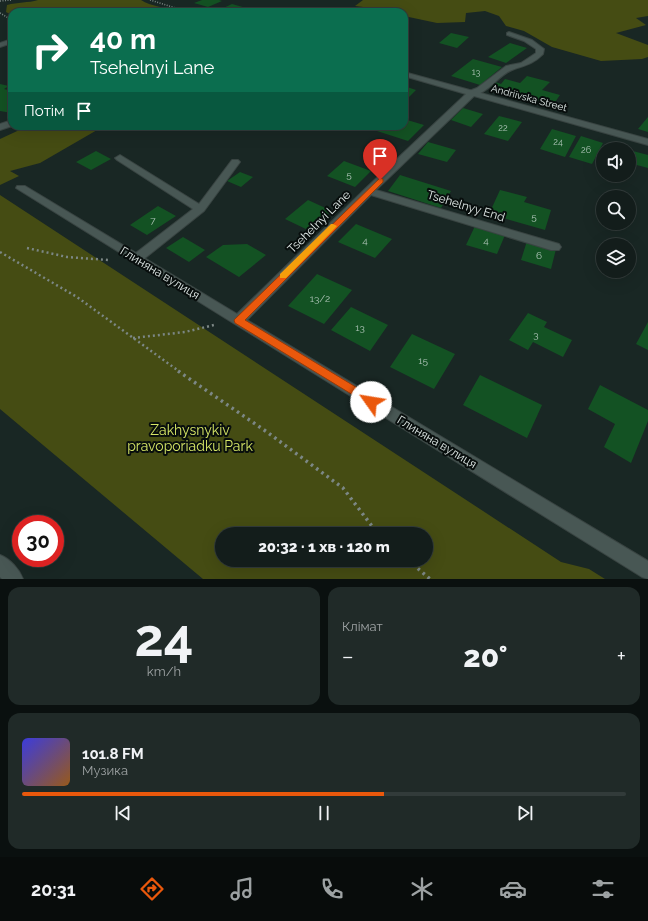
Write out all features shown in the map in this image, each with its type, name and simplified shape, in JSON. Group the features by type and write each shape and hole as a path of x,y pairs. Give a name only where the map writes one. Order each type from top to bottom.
{"street":[{"name":"Tsehelnyi Lane","path":"238,320 369,191 472,93 480,90 495,77 509,68 523,64 539,54 540,49 536,44 524,38 509,34"},
{"name":"Andriivska Street","path":"408,75 648,142"},
{"path":"120,158 200,209"},
{"path":"136,259 200,209 235,162"},
{"name":"Глиняна вулиця","path":"21,188 648,571"},
{"name":"Tsehelnyy End","path":"369,191 555,247"},
{"path":"0,564 14,579"}],"path":[{"path":"0,0 12,0"},
{"path":"150,0 175,8"},
{"path":"27,248 56,257 89,261 136,259"},
{"path":"0,252 77,297 132,338 268,432 343,488 373,527"},
{"path":"132,338 185,332 238,320"},
{"path":"416,567 430,579"}],"green space":[{"path":"38,0 141,0 163,8 8,8 8,13 6,12 7,5"},
{"path":"363,0 648,0 648,16 636,18 646,25 616,33 648,45 648,57 642,59 601,61 552,47 524,31 506,26 499,16 485,11 466,13 465,22 437,23 408,17 408,8 367,8 355,6"},
{"path":"19,130 97,130 40,163 10,171 19,176 0,185 0,139"},
{"name":"Zakhysnykiv pravoporiadku Park","path":"0,195 561,562 589,569 605,579 203,579 0,409"}],"building":[{"path":"202,0 222,1 208,7 194,3"},
{"path":"232,4 246,8 223,8"},
{"path":"451,33 469,37 457,48 439,43"},
{"path":"510,43 527,48 506,63 488,57"},
{"path":"473,59 502,67 480,85 451,76"},
{"path":"527,76 550,82 542,90 560,95 553,105 488,86 493,81 501,84 505,79 520,83"},
{"path":"0,84 8,86 4,89 8,90 8,112 0,111"},
{"path":"408,87 416,90 408,98"},
{"path":"463,108 483,114 471,127 451,120"},
{"path":"499,116 522,122 508,141 484,134"},
{"path":"648,117 648,132 638,129"},
{"path":"408,120 424,125 408,141 377,131 408,130"},
{"path":"552,129 576,136 565,157 540,149"},
{"path":"581,136 600,142 596,142 596,156 592,164 569,157"},
{"path":"428,142 456,150 447,162 418,154"},
{"path":"379,149 391,154 376,167 364,161"},
{"path":"96,151 111,159 91,170 76,162"},
{"path":"636,152 648,155 648,168 636,165"},
{"path":"344,161 371,171 355,187 327,176"},
{"path":"240,172 253,177 241,187 227,181"},
{"path":"400,175 451,191 441,208 388,191"},
{"path":"500,190 527,197 524,202 551,210 545,230 489,214"},
{"path":"308,200 332,211 310,231 285,219"},
{"path":"158,206 176,216 147,235 130,225"},
{"path":"356,224 392,239 375,258 338,242"},
{"path":"475,226 505,235 497,254 466,245"},
{"path":"183,237 205,250 189,262 166,248"},
{"path":"527,241 556,249 551,269 521,260"},
{"path":"247,244 266,255 239,277 206,257 223,245"},
{"path":"317,274 352,290 324,324 288,306"},
{"path":"351,307 388,325 370,351 331,330"},
{"path":"528,313 547,322 544,327 572,340 563,357 533,342 528,350 509,340"},
{"path":"648,322 648,350 636,344"},
{"path":"412,334 455,354 434,389 390,367"},
{"path":"480,375 542,405 527,438 463,405"},
{"path":"600,385 648,410 648,421 631,463 604,447 615,424 588,409"}],"slow traffic":[{"path":"283,276 333,226"}],"route":[{"path":"371,402 238,320 380,180"}]}
